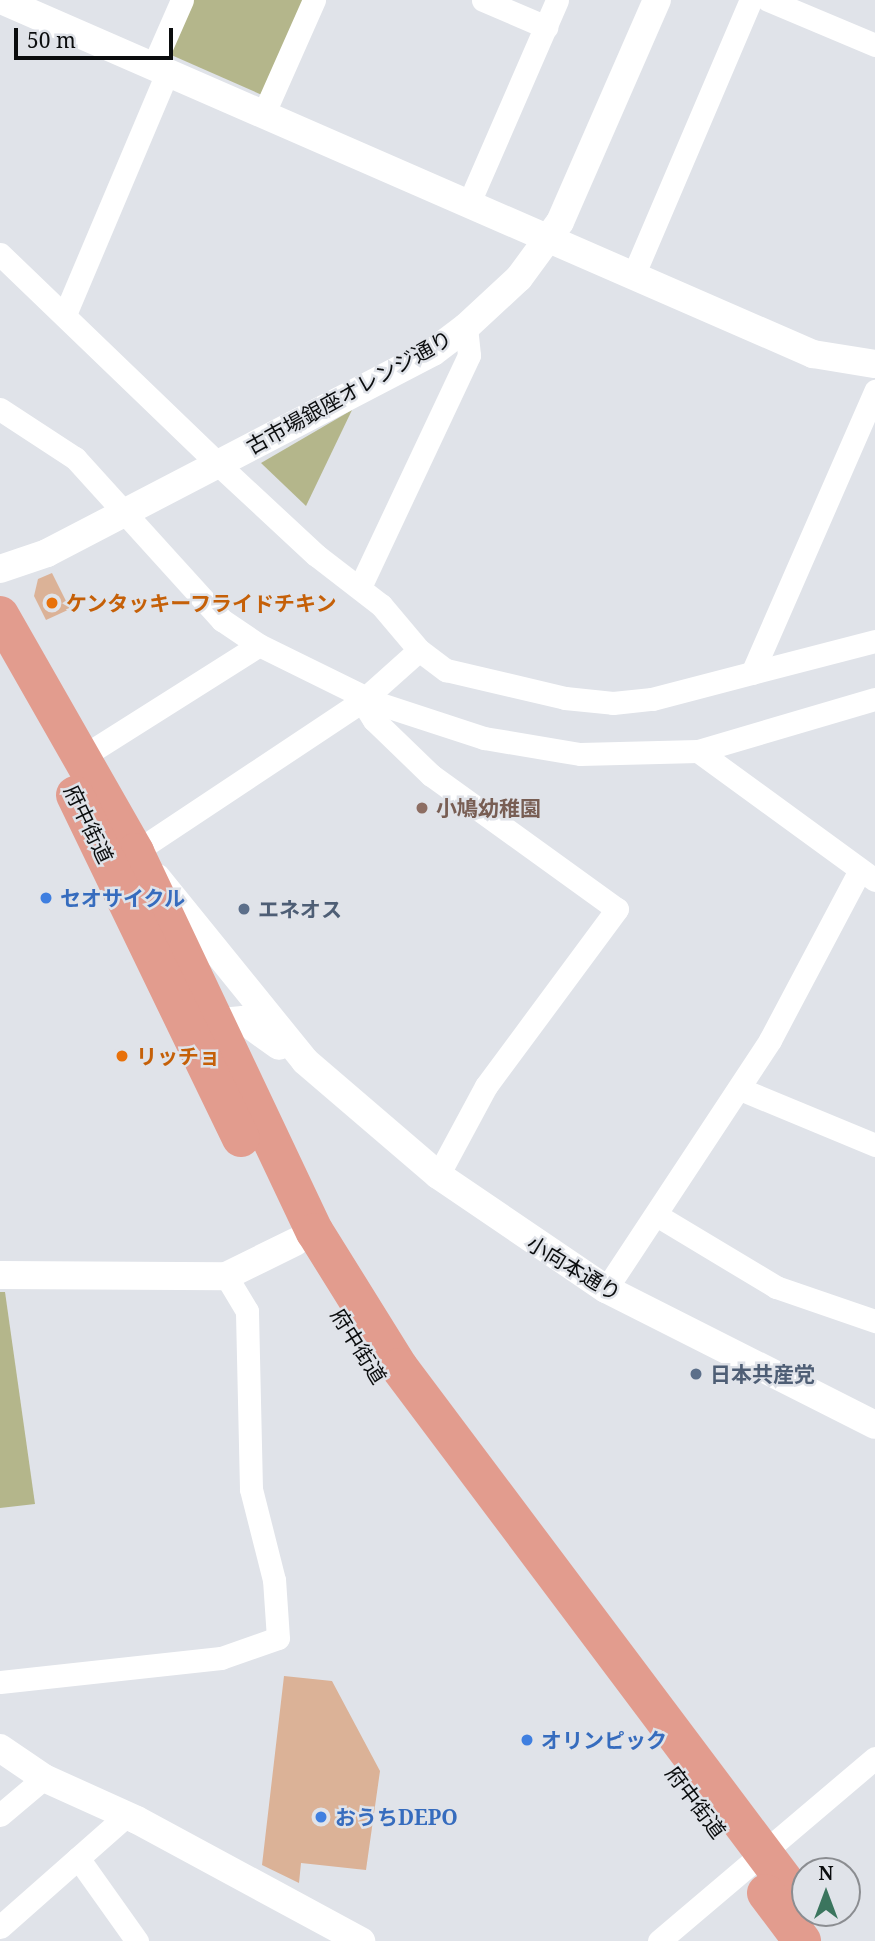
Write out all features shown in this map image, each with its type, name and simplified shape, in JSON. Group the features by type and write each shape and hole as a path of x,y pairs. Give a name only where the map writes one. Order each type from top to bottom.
{"highway":[{"name":"府中街道","path":"0,615 35,681 82,757 135,852 199,1024 295,1242 377,1377 755,1861 791,1895"},
{"name":"府中街道","path":"35,681 61,768 199,1024 315,1231 400,1367 755,1861 802,1941"}],"street":[{"path":"1,0 813,354 875,364"},
{"path":"66,312 160,69 182,0"},
{"path":"263,115 314,0"},
{"path":"483,0 546,27"},
{"path":"468,205 557,0"},
{"name":"古市場銀座オレンジ通り","path":"0,569 47,553 433,352 466,327 519,278 560,222 657,0"},
{"path":"633,276 751,0"},
{"path":"768,0 875,45"},
{"path":"0,254 66,312 218,464 316,555 360,587 419,650 446,670 565,698 613,703 652,699 875,641"},
{"path":"360,587 469,355 466,327"},
{"path":"752,673 875,391"},
{"path":"0,409 75,458 120,514 222,620 260,645 363,699 484,738 558,753 698,751 875,699"},
{"path":"82,757 260,645"},
{"path":"305,1061 135,852 363,699 419,650"},
{"path":"363,699 374,720 431,775 617,909 486,1086 438,1175"},
{"path":"607,1289 740,1089 867,876 698,751"},
{"path":"199,1024 243,1020 305,1061"},
{"name":"小向本通り","path":"305,1061 438,1175 607,1289 875,1425"},
{"path":"740,1089 875,1145"},
{"path":"658,1216 776,1287 875,1321"},
{"path":"0,1275 226,1276 295,1242"},
{"path":"0,1682 221,1658 278,1638 274,1580 251,1489 247,1311 226,1276"},
{"path":"0,1748 44,1778 127,1815 361,1941"},
{"path":"659,1941 875,1758"},
{"path":"0,1815 44,1778"},
{"path":"0,1927 127,1815"},
{"path":"78,1858 137,1941"}],"green space":[{"path":"193,0 305,0 262,95 169,54"},
{"path":"352,410 306,506 261,463"},
{"path":"0,1292 5,1292 35,1504 0,1508"}],"building":[{"name":"ケンタッキーフライドチキン","path":"52,573 70,609 46,620 34,596 38,579"},
{"name":"おうちDEPO","path":"284,1676 332,1681 380,1771 366,1870 301,1863 299,1883 262,1865"}],"place":[{"name":"ケンタッキーフライドチキン","path":"52,603"},
{"name":"小鳩幼稚園","path":"422,808"},
{"name":"セオサイクル","path":"46,898"},
{"name":"エネオス","path":"244,909"},
{"name":"リッチョ","path":"122,1056"},
{"name":"日本共産党","path":"696,1374"},
{"name":"オリンピック","path":"527,1740"},
{"name":"おうちDEPO","path":"321,1817"}]}
